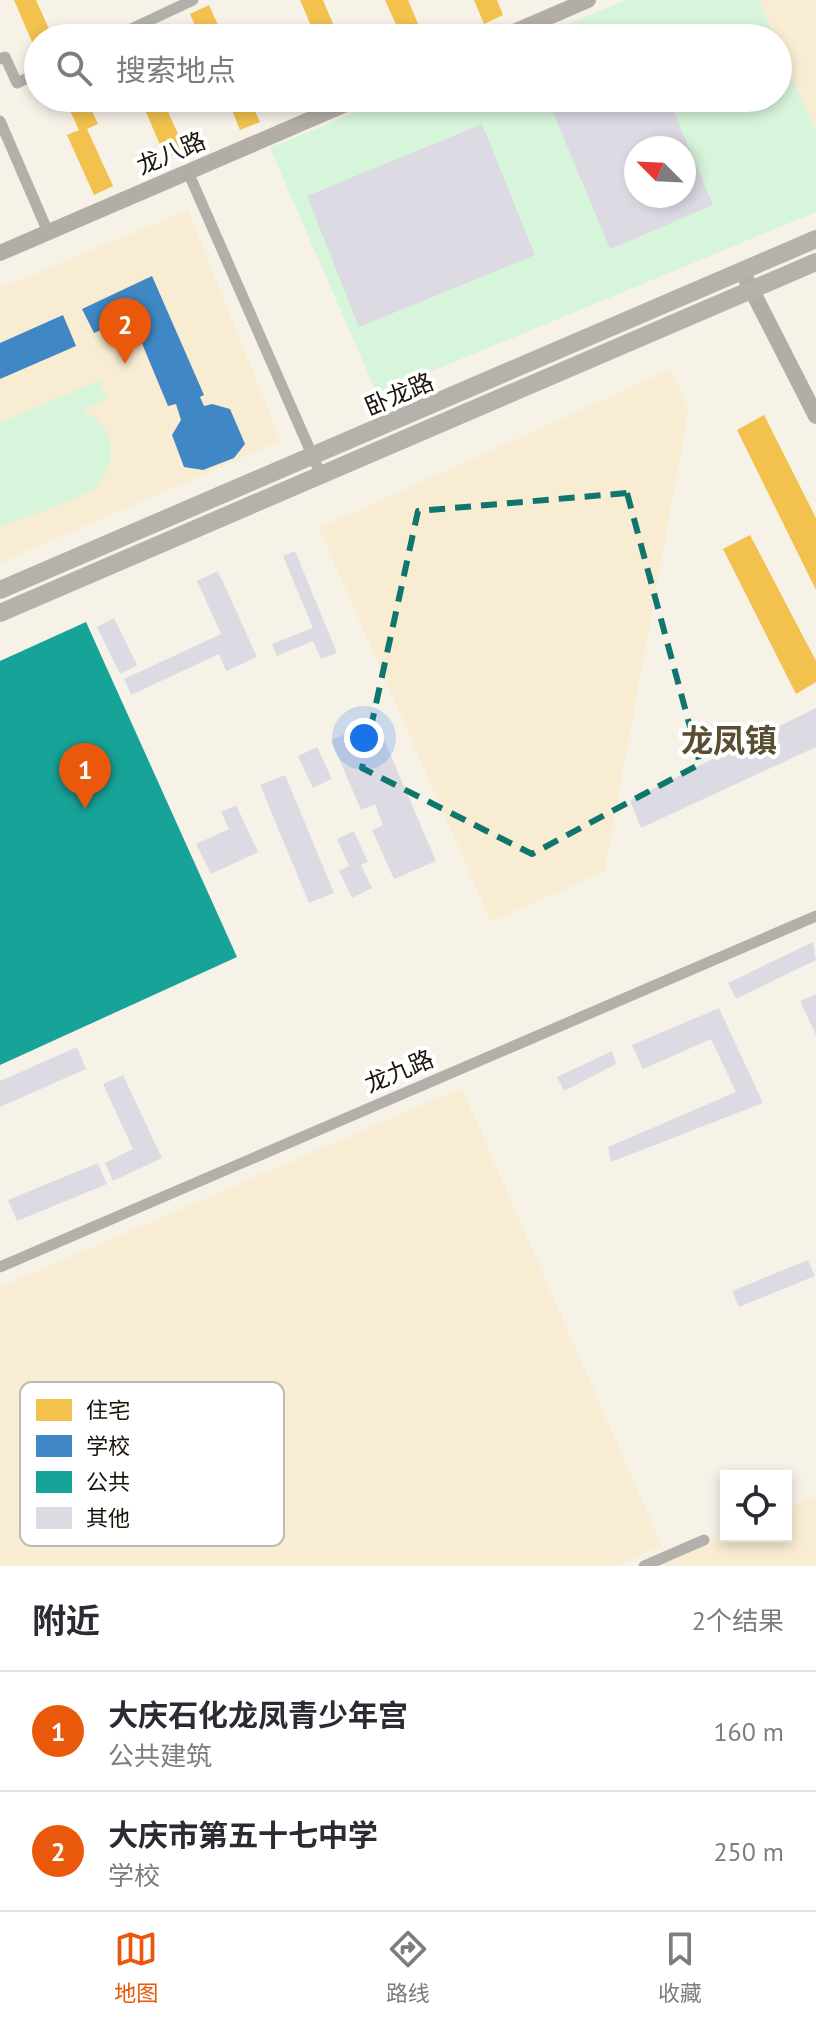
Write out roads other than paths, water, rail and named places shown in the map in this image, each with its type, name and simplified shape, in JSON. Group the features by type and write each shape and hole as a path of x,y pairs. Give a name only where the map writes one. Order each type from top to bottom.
{"main road":[{"name":"卧龙路","path":"0,590 816,239"},
{"name":"卧龙路","path":"0,613 816,262"}],"street":[{"path":"142,24 193,0"},
{"path":"532,24 588,0"},
{"path":"0,59 5,57 17,83 24,80"},
{"name":"龙八路","path":"0,253 327,112"},
{"path":"0,121 48,232"},
{"path":"188,172 321,475"},
{"path":"742,271 816,416"},
{"name":"龙九路","path":"0,1267 816,916"},
{"path":"644,1566 704,1540"}],"place":[{"name":"大庆市第五十七中学","path":"125,364"},
{"name":"大庆石化龙凤青少年宫","path":"85,809"}],"district":[{"name":"龙凤镇","path":"729,740"}]}
